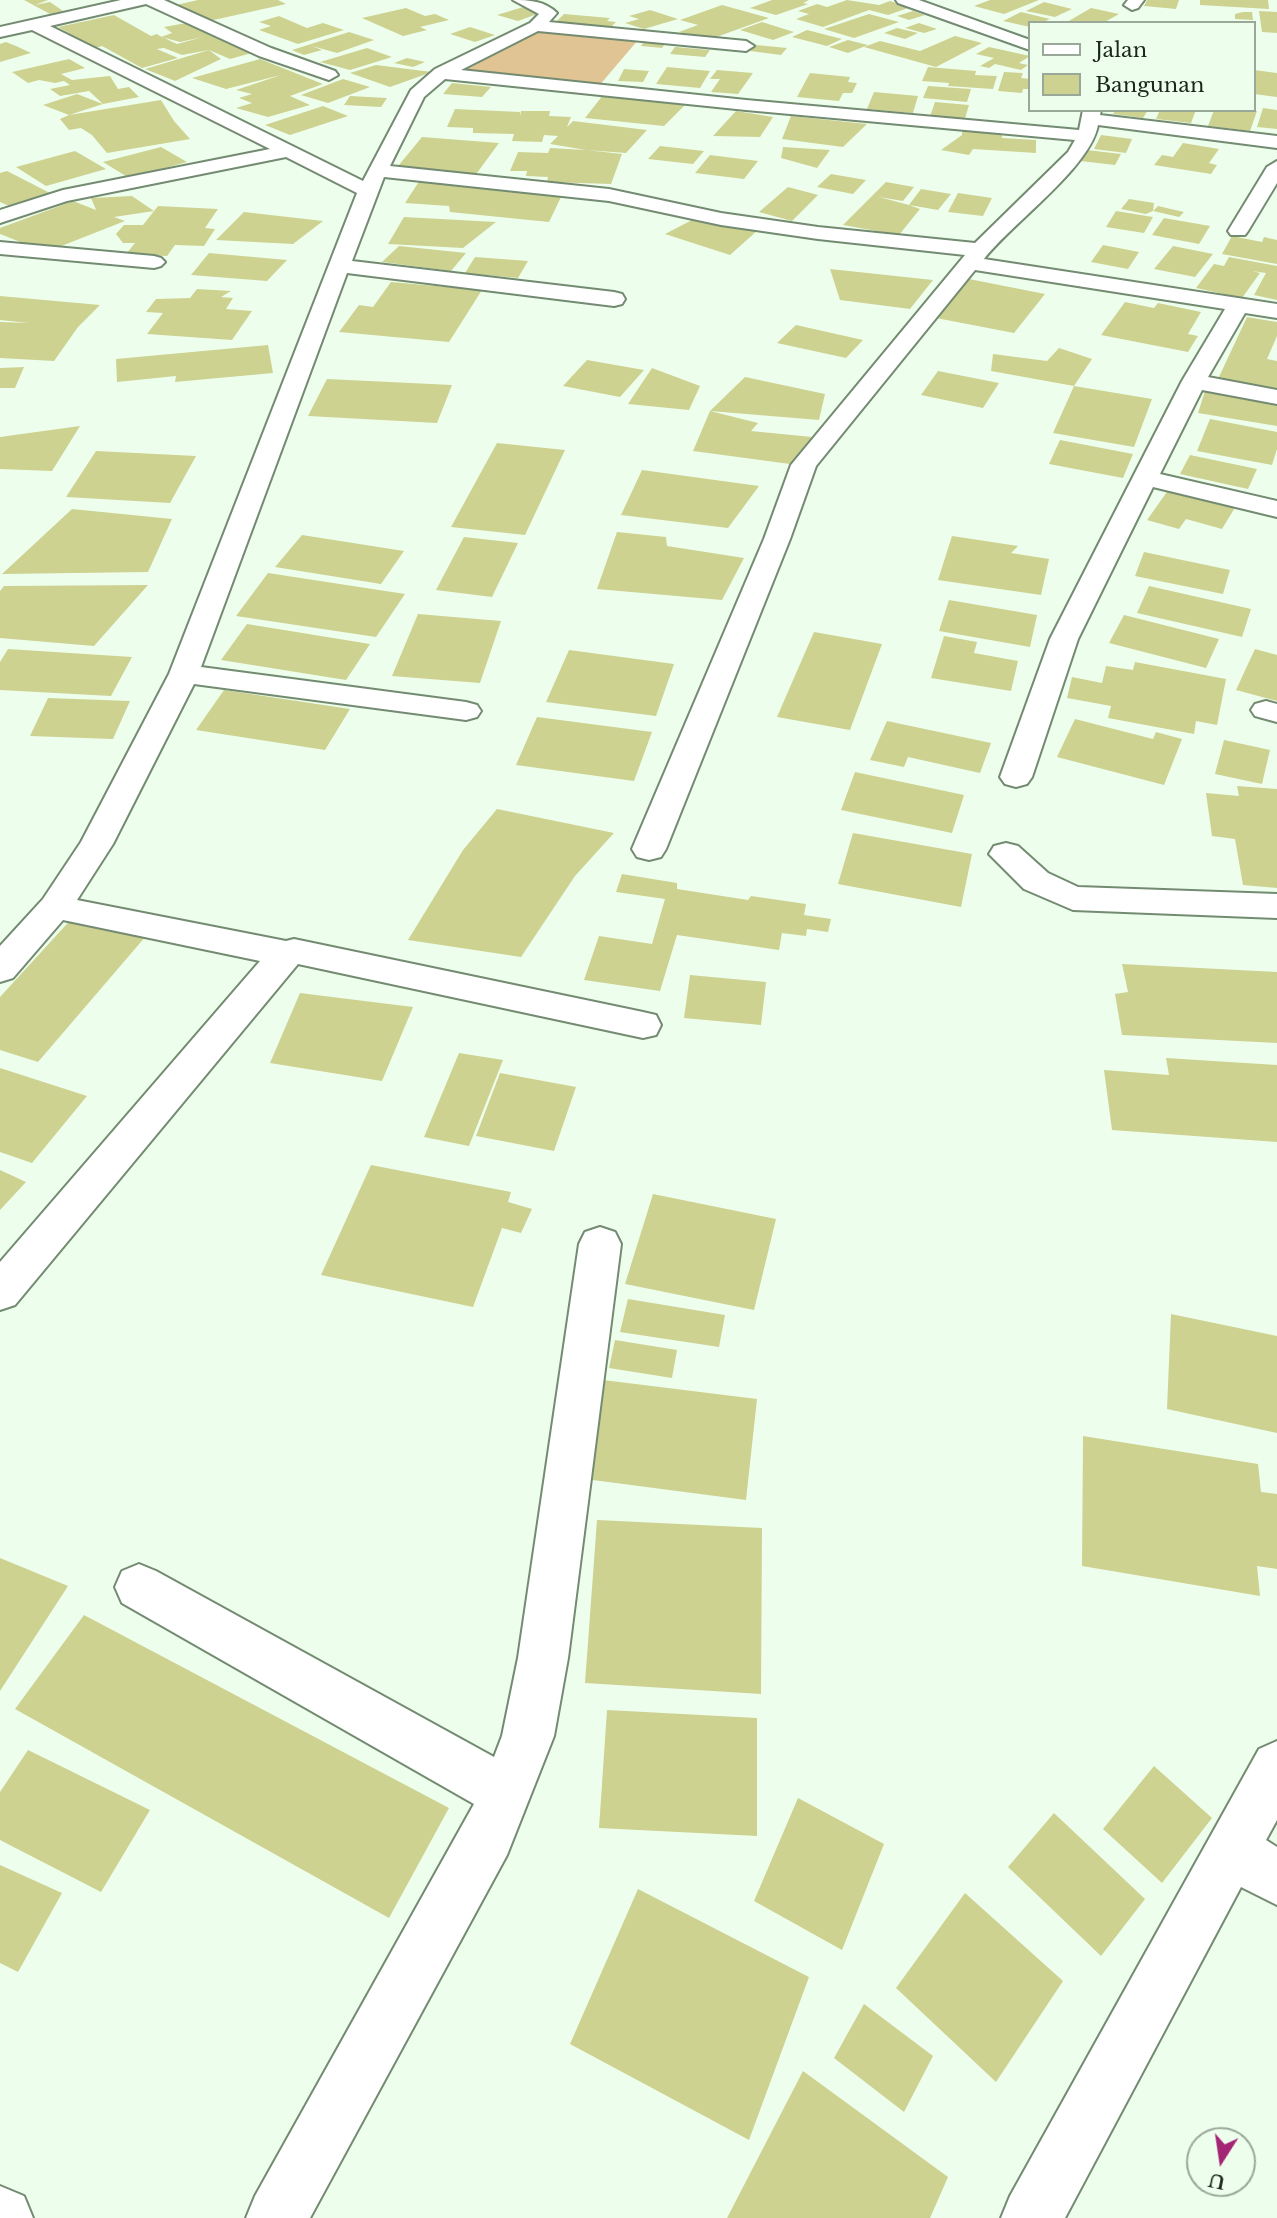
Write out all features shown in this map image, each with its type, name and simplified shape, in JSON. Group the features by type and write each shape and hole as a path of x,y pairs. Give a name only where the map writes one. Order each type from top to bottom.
{"street":[{"path":"0,32 142,0"},
{"path":"151,0 265,52 328,75"},
{"path":"0,969 55,907 96,844 184,674 373,181 416,94 441,73 536,26 549,13 521,0"},
{"path":"904,0 1028,44"},
{"path":"34,24 289,151 373,181 609,195 745,223 974,257 1277,311"},
{"path":"536,26 746,46"},
{"path":"441,73 746,105 1090,122 1277,142"},
{"path":"649,849 777,539 804,465 974,257 1075,155 1090,122"},
{"path":"0,217 64,196 289,151"},
{"path":"1238,231 1277,167"},
{"path":"0,248 154,262"},
{"path":"340,267 614,299"},
{"path":"1016,777 1064,639 1194,381 1239,304"},
{"path":"1194,381 1277,397"},
{"path":"1146,478 1277,509"},
{"path":"184,674 466,711"},
{"path":"1006,854 1036,881 1073,898 1277,906"},
{"path":"55,907 288,954 305,951 643,1025"},
{"path":"0,1292 259,984 288,954"},
{"path":"277,2218 488,1836 528,1736 543,1658 600,1244"},
{"path":"139,1587 506,1793"},
{"path":"1032,2218 1254,1864 1277,1767"}],"shaded area":[{"path":"541,29 638,40 598,87 463,71"}],"building":[{"path":"24,0 48,0 35,5 50,2 63,11 50,14"},
{"path":"198,0 278,0 286,4 209,21 176,5"},
{"path":"772,0 809,0 803,3 808,4 776,15 750,8"},
{"path":"847,0 879,5 890,1 911,7 888,15 869,10 823,27 796,19 809,14 798,11 817,4 827,7"},
{"path":"990,0 1039,0 1004,14 974,6"},
{"path":"1147,0 1179,0 1176,9 1144,6"},
{"path":"1200,0 1268,0 1269,9 1200,5"},
{"path":"1044,2 1072,9 1055,17 1026,11"},
{"path":"722,5 769,18 708,40 679,32 698,25 680,20"},
{"path":"523,7 540,13 518,21 497,15"},
{"path":"406,8 425,16 435,14 449,20 420,27 427,30 403,36 362,18"},
{"path":"1091,8 1119,14 1107,21 1069,21"},
{"path":"650,10 678,19 644,29 625,23 639,19 629,16"},
{"path":"913,11 925,15 909,20 897,16"},
{"path":"1259,11 1277,12 1277,33 1262,32"},
{"path":"1021,12 1050,19 1028,21 1028,27 1003,21"},
{"path":"1252,12 1253,20 1235,19 1235,14"},
{"path":"564,14 610,18 607,21 616,22 611,27 556,22"},
{"path":"869,14 899,22 854,38 824,29"},
{"path":"114,15 151,36 157,34 162,37 172,33 164,27 192,22 259,51 230,59 209,50 182,55 164,48 157,49 178,58 142,68 102,46 95,48 58,27","holes":["203,37 177,44 164,38 180,42"]},
{"path":"279,16 307,28 323,23 344,30 298,44 259,30 271,26 259,22"},
{"path":"762,22 794,32 773,40 740,30"},
{"path":"919,23 937,29 924,33 905,28"},
{"path":"470,27 495,35 475,42 450,34"},
{"path":"897,28 918,33 905,39 884,33"},
{"path":"807,30 842,39 827,46 792,37"},
{"path":"349,32 374,40 337,53 312,46 322,50 304,55 292,50"},
{"path":"955,36 982,43 936,67 864,47 880,41 920,51"},
{"path":"646,39 667,41 662,48 641,46"},
{"path":"848,40 868,45 848,53 829,47"},
{"path":"6,42 31,53 0,62 0,44"},
{"path":"756,45 787,48 781,55 750,51"},
{"path":"675,47 710,50 705,57 670,54"},
{"path":"989,47 1028,56 1019,63 1028,65 1021,70 995,64 989,68 980,66 994,58 976,54"},
{"path":"367,48 392,57 350,70 320,62"},
{"path":"209,50 221,59 175,81 145,69"},
{"path":"407,58 425,62 413,67 394,63"},
{"path":"69,59 85,68 61,74 72,80 110,76 118,89 129,87 139,97 103,104 89,91 60,96 50,89 70,85 64,81 55,83 39,80 28,83 12,72"},
{"path":"260,59 323,84 290,96 310,105 268,117 236,108 252,103 239,98 252,94 236,90 281,75 226,89 192,78"},
{"path":"376,65 432,72 390,87 350,73"},
{"path":"667,67 710,71 700,88 656,84"},
{"path":"928,67 976,71 975,75 997,76 993,89 948,86 949,83 922,81"},
{"path":"624,69 649,71 643,82 618,81"},
{"path":"717,70 753,73 738,94 711,92 720,79 710,79"},
{"path":"1256,70 1277,73 1277,97 1256,94"},
{"path":"1004,72 1023,73 1021,78 1028,79 1028,89 1023,89 1022,93 998,91"},
{"path":"810,73 850,77 848,82 857,83 852,93 843,93 839,101 797,97"},
{"path":"343,79 370,87 328,103 301,95"},
{"path":"452,83 491,87 482,97 443,94"},
{"path":"928,86 971,89 967,102 923,98"},
{"path":"874,92 918,96 913,113 867,109"},
{"path":"77,94 103,104 69,115 43,105"},
{"path":"603,95 685,105 664,126 585,118"},
{"path":"350,96 387,98 381,107 344,105"},
{"path":"161,100 190,139 107,153 92,135 81,128 69,130 60,119 69,115"},
{"path":"935,102 969,105 964,122 929,119"},
{"path":"323,106 348,116 290,135 265,125"},
{"path":"1263,108 1277,110 1277,129 1257,127"},
{"path":"455,109 520,112 520,116 521,111 550,111 549,116 571,117 567,127 573,121 647,130 626,153 586,150 550,144 558,136 544,135 542,142 512,141 514,134 473,133 473,128 447,127"},
{"path":"736,111 773,117 760,137 713,136"},
{"path":"1257,111 1250,131 1208,126 1213,112"},
{"path":"1114,112 1147,112 1143,118 1113,114"},
{"path":"1159,112 1195,112 1191,123 1156,119"},
{"path":"791,116 867,124 843,147 782,139"},
{"path":"962,129 1002,131 1002,138 1036,140 1036,153 973,149 969,155 941,150 962,135"},
{"path":"1101,135 1132,139 1126,153 1094,149"},
{"path":"422,137 499,143 474,177 394,171"},
{"path":"1183,143 1219,149 1209,163 1217,165 1211,174 1154,165 1162,155 1173,157"},
{"path":"660,146 704,151 693,164 648,159"},
{"path":"161,147 187,162 129,178 103,162"},
{"path":"783,147 830,150 817,168 781,158"},
{"path":"550,148 622,154 611,184 547,182 548,177 526,176 527,171 510,171 518,152 548,153"},
{"path":"1087,150 1121,154 1115,165 1080,161"},
{"path":"75,151 106,169 46,186 16,167"},
{"path":"710,155 758,161 744,179 695,173"},
{"path":"7,171 50,193 9,206 0,202 0,173"},
{"path":"831,174 866,180 853,194 817,187"},
{"path":"420,180 563,193 549,222 450,212 449,206 405,203"},
{"path":"886,182 914,187 903,201 879,197 920,209 899,235 843,225"},
{"path":"788,187 818,195 792,221 759,212"},
{"path":"921,189 951,194 938,210 909,205"},
{"path":"958,193 992,198 983,216 948,212"},
{"path":"132,196 154,211 114,217 125,221 46,252 0,234 0,228 73,201 96,210 91,198"},
{"path":"1129,199 1154,203 1153,211 1146,214 1121,209"},
{"path":"158,206 218,209 205,228 215,229 204,246 175,245 167,256 126,254 135,243 123,243 116,234 124,225 143,225"},
{"path":"1158,206 1184,212 1179,217 1153,211"},
{"path":"1116,211 1153,217 1144,233 1106,227"},
{"path":"244,212 323,221 293,244 216,240"},
{"path":"404,217 496,222 463,248 388,244"},
{"path":"1164,218 1210,226 1199,244 1152,235"},
{"path":"694,219 758,230 730,255 665,234"},
{"path":"1232,236 1262,242 1264,237 1277,240 1277,264 1222,254"},
{"path":"1103,245 1139,252 1128,269 1091,262"},
{"path":"399,246 466,253 451,271 382,262"},
{"path":"1173,246 1213,254 1195,277 1154,269"},
{"path":"209,253 287,260 267,281 191,275"},
{"path":"475,257 528,261 518,278 465,273"},
{"path":"1229,257 1277,266 1277,300 1254,295 1266,273 1252,271 1260,273 1242,298 1196,288 1214,264 1224,266"},
{"path":"830,269 933,280 910,309 840,300"},
{"path":"969,279 1045,294 1014,333 936,318"},
{"path":"391,282 482,290 449,342 339,332 359,305 373,307"},
{"path":"197,289 231,291 221,297 233,298 226,309 252,311 232,340 147,334 163,313 146,312 156,299 190,298"},
{"path":"0,296 100,305 78,327 54,361 0,358 0,322 29,323 0,320"},
{"path":"1125,302 1154,308 1158,303 1201,312 1188,334 1198,336 1188,352 1101,335"},
{"path":"1247,317 1277,322 1277,336 1267,359 1277,361 1277,391 1218,379"},
{"path":"796,325 863,340 846,358 777,343"},
{"path":"268,345 273,373 175,382 176,376 117,382 116,359"},
{"path":"1059,348 1092,359 1074,386 991,371 993,354 1047,361"},
{"path":"587,360 644,370 620,397 563,386"},
{"path":"24,367 15,388 0,388 0,368"},
{"path":"652,368 700,386 689,410 628,404"},
{"path":"938,371 999,383 983,408 921,395"},
{"path":"745,377 825,394 819,420 710,411"},
{"path":"327,379 452,385 437,423 308,416"},
{"path":"1074,386 1152,399 1134,447 1053,433"},
{"path":"1205,391 1277,402 1277,426 1198,413"},
{"path":"710,411 758,423 751,431 812,437 790,464 693,451"},
{"path":"1210,419 1277,432 1277,449 1272,465 1197,451"},
{"path":"80,426 52,471 0,469 0,437"},
{"path":"1060,440 1133,454 1123,478 1049,464"},
{"path":"497,443 565,450 525,535 451,527"},
{"path":"96,451 196,456 170,503 66,497"},
{"path":"1190,455 1257,469 1248,489 1180,474"},
{"path":"642,470 759,486 728,528 621,515"},
{"path":"1169,489 1236,506 1222,529 1186,519 1179,529 1147,520"},
{"path":"72,509 172,519 148,572 2,574"},
{"path":"617,532 666,537 667,546 744,558 722,600 597,589"},
{"path":"302,535 404,551 381,584 275,567"},
{"path":"952,536 1018,546 1011,553 1049,559 1041,595 938,580"},
{"path":"464,537 518,543 492,597 436,590"},
{"path":"1144,552 1230,570 1223,594 1135,576"},
{"path":"268,573 405,594 376,637 236,616"},
{"path":"148,585 94,646 0,638 0,591 4,586"},
{"path":"1149,586 1251,609 1242,637 1137,613"},
{"path":"949,600 1037,615 1030,647 939,631"},
{"path":"418,614 501,621 480,683 392,676"},
{"path":"1124,615 1219,639 1206,668 1109,643"},
{"path":"247,624 370,644 346,680 221,660"},
{"path":"814,632 882,644 850,730 777,717"},
{"path":"944,636 977,642 974,653 1018,661 1011,691 931,678"},
{"path":"8,649 132,657 111,696 0,690 0,662"},
{"path":"1255,649 1277,655 1277,701 1236,690"},
{"path":"569,650 674,664 656,716 546,702"},
{"path":"1135,662 1226,679 1217,725 1196,721 1194,734 1108,718 1111,706 1067,698 1072,677 1102,683 1106,666 1133,670"},
{"path":"224,690 350,709 325,750 196,730"},
{"path":"48,698 130,701 113,739 30,736"},
{"path":"537,717 652,732 634,781 516,765"},
{"path":"1075,719 1153,739 1156,732 1182,739 1164,785 1057,757"},
{"path":"887,721 991,743 980,773 908,757 904,767 870,760"},
{"path":"1224,740 1270,750 1262,784 1215,774"},
{"path":"855,772 964,795 952,833 841,810"},
{"path":"1237,786 1277,789 1277,888 1243,885 1235,839 1212,836 1206,793 1239,796"},
{"path":"497,809 614,833 575,876 521,957 408,940 463,850"},
{"path":"853,833 972,854 961,907 838,884"},
{"path":"622,874 677,883 677,889 748,900 751,896 806,904 804,915 831,919 828,932 807,929 806,936 782,933 779,950 677,935 660,991 584,980 599,936 652,944 665,899 616,892"},
{"path":"75,915 146,936 38,1062 0,1050 0,997"},
{"path":"1122,964 1277,972 1277,1043 1122,1035 1115,994 1128,992"},
{"path":"690,975 766,982 761,1025 684,1018"},
{"path":"300,993 413,1007 382,1081 270,1063"},
{"path":"459,1053 503,1060 469,1146 424,1137"},
{"path":"1166,1058 1277,1065 1277,1142 1112,1130 1104,1070 1169,1075"},
{"path":"0,1068 87,1096 32,1163 0,1152"},
{"path":"500,1073 576,1087 554,1151 476,1136"},
{"path":"371,1165 511,1192 508,1202 532,1209 521,1233 502,1228 473,1307 321,1275"},
{"path":"0,1170 26,1182 0,1210"},
{"path":"653,1194 776,1219 754,1310 625,1284"},
{"path":"628,1299 725,1315 719,1347 620,1332"},
{"path":"1171,1314 1277,1336 1277,1433 1167,1409"},
{"path":"615,1340 677,1350 672,1378 609,1368"},
{"path":"603,1380 757,1399 746,1500 585,1479"},
{"path":"1083,1436 1258,1464 1261,1492 1277,1494 1277,1569 1257,1566 1260,1596 1082,1566"},
{"path":"597,1520 762,1528 761,1694 585,1683"},
{"path":"0,1558 68,1586 0,1691"},
{"path":"84,1615 449,1808 389,1918 15,1709"},
{"path":"607,1710 757,1718 757,1836 599,1828"},
{"path":"28,1750 150,1810 101,1892 0,1840 0,1792"},
{"path":"1154,1766 1212,1818 1162,1883 1103,1829"},
{"path":"798,1798 884,1844 842,1950 754,1901"},
{"path":"1054,1813 1145,1899 1101,1956 1008,1867"},
{"path":"0,1865 62,1893 18,1972 0,1963"},
{"path":"638,1889 809,1977 749,2140 570,2044"},
{"path":"965,1893 1063,1981 996,2082 896,1988"},
{"path":"864,2004 933,2056 904,2112 834,2058"},
{"path":"803,2071 948,2177 930,2218 727,2218"}]}
